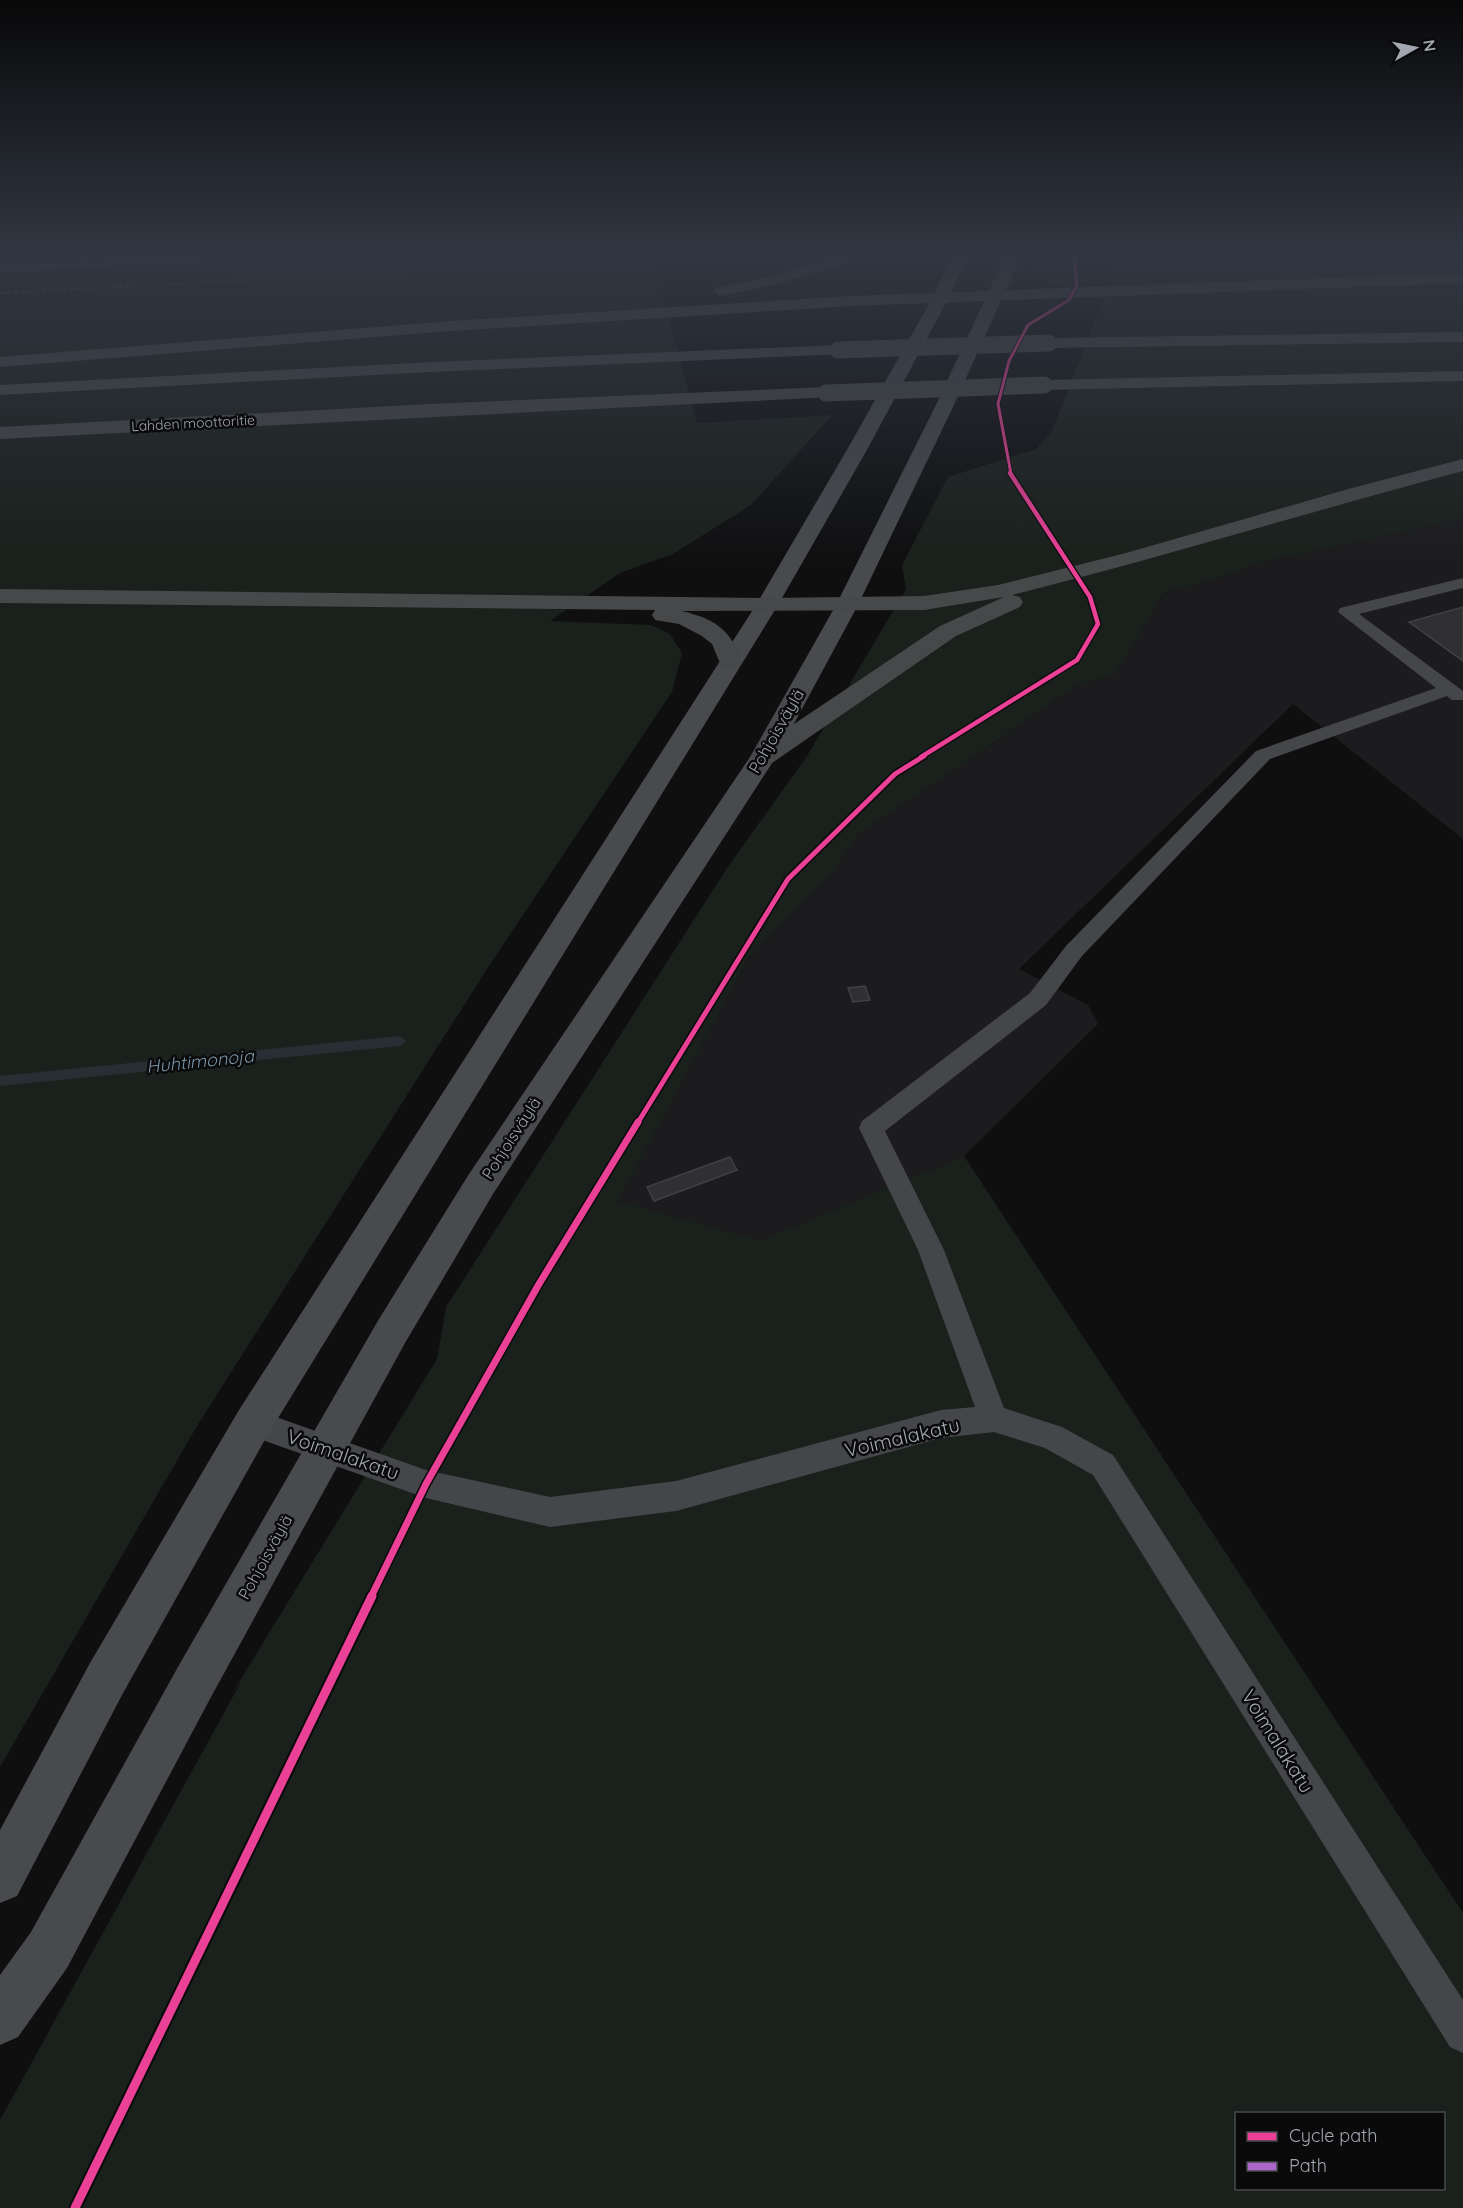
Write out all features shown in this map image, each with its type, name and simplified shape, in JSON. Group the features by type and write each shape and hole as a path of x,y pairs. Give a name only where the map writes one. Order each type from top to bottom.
{"highway":[{"path":"0,362 62,357"},
{"path":"0,390 678,357"},
{"name":"Lahden moottoritie","path":"0,433 386,412 826,393 1044,385 1463,376"},
{"path":"0,596 767,605 924,603 998,592 1134,558 1359,492 1463,465"},
{"path":"763,757 948,631 982,614 1134,558"},
{"path":"569,603 616,613 672,615 709,629 723,642 730,663"}],"main road":[{"path":"0,1879 106,1679 253,1423 767,605 908,357"},
{"name":"Pohjoisväylä","path":"0,2019 49,1950 195,1682 392,1331 481,1185 763,757 847,605 967,357"}],"lane":[{"path":"1456,693 1346,612 1463,583"},
{"path":"994,1418 931,1250 871,1128 1038,999 1074,951 1263,755 1456,693"},
{"name":"Voimalakatu","path":"253,1423 426,1484 550,1512 676,1496 941,1424 994,1418 1053,1437 1103,1465 1463,2034"}],"shaded area":[{"path":"0,357 679,357 697,423 832,415 751,505 673,554 620,573 550,621 651,625 670,634 682,653 672,692 487,969 197,1426 0,1767"},
{"path":"1081,357 1463,357 1463,519 1259,563 1221,578 1164,593 1115,676 1080,684 856,837 832,873 748,959 619,1201 760,1240 964,1156 1463,1913 1463,2208 0,2208 0,2120 242,1680 231,1695 437,1359 446,1307 729,865 807,756 906,589 902,565 948,477 1036,449 1052,431"},
{"path":"1463,519 1463,839 1293,704 1019,969 1088,1005 1098,1024 964,1156 760,1240 619,1201 748,959 832,873 856,837 1080,684 1115,676 1164,593 1221,578 1259,563"}],"building":[{"path":"1463,607 1463,661 1409,622"},
{"path":"865,986 870,1000 853,1002 848,988"},
{"path":"730,1157 737,1170 654,1201 647,1187"}],"waterway":[{"name":"Huhtimonoja","path":"0,1081 400,1041"}],"cycle path":[{"path":"75,2208 426,1484 539,1284 788,879 895,774 1077,660 1098,624 1090,597 1069,561 1011,476 998,404 1011,357"}]}
